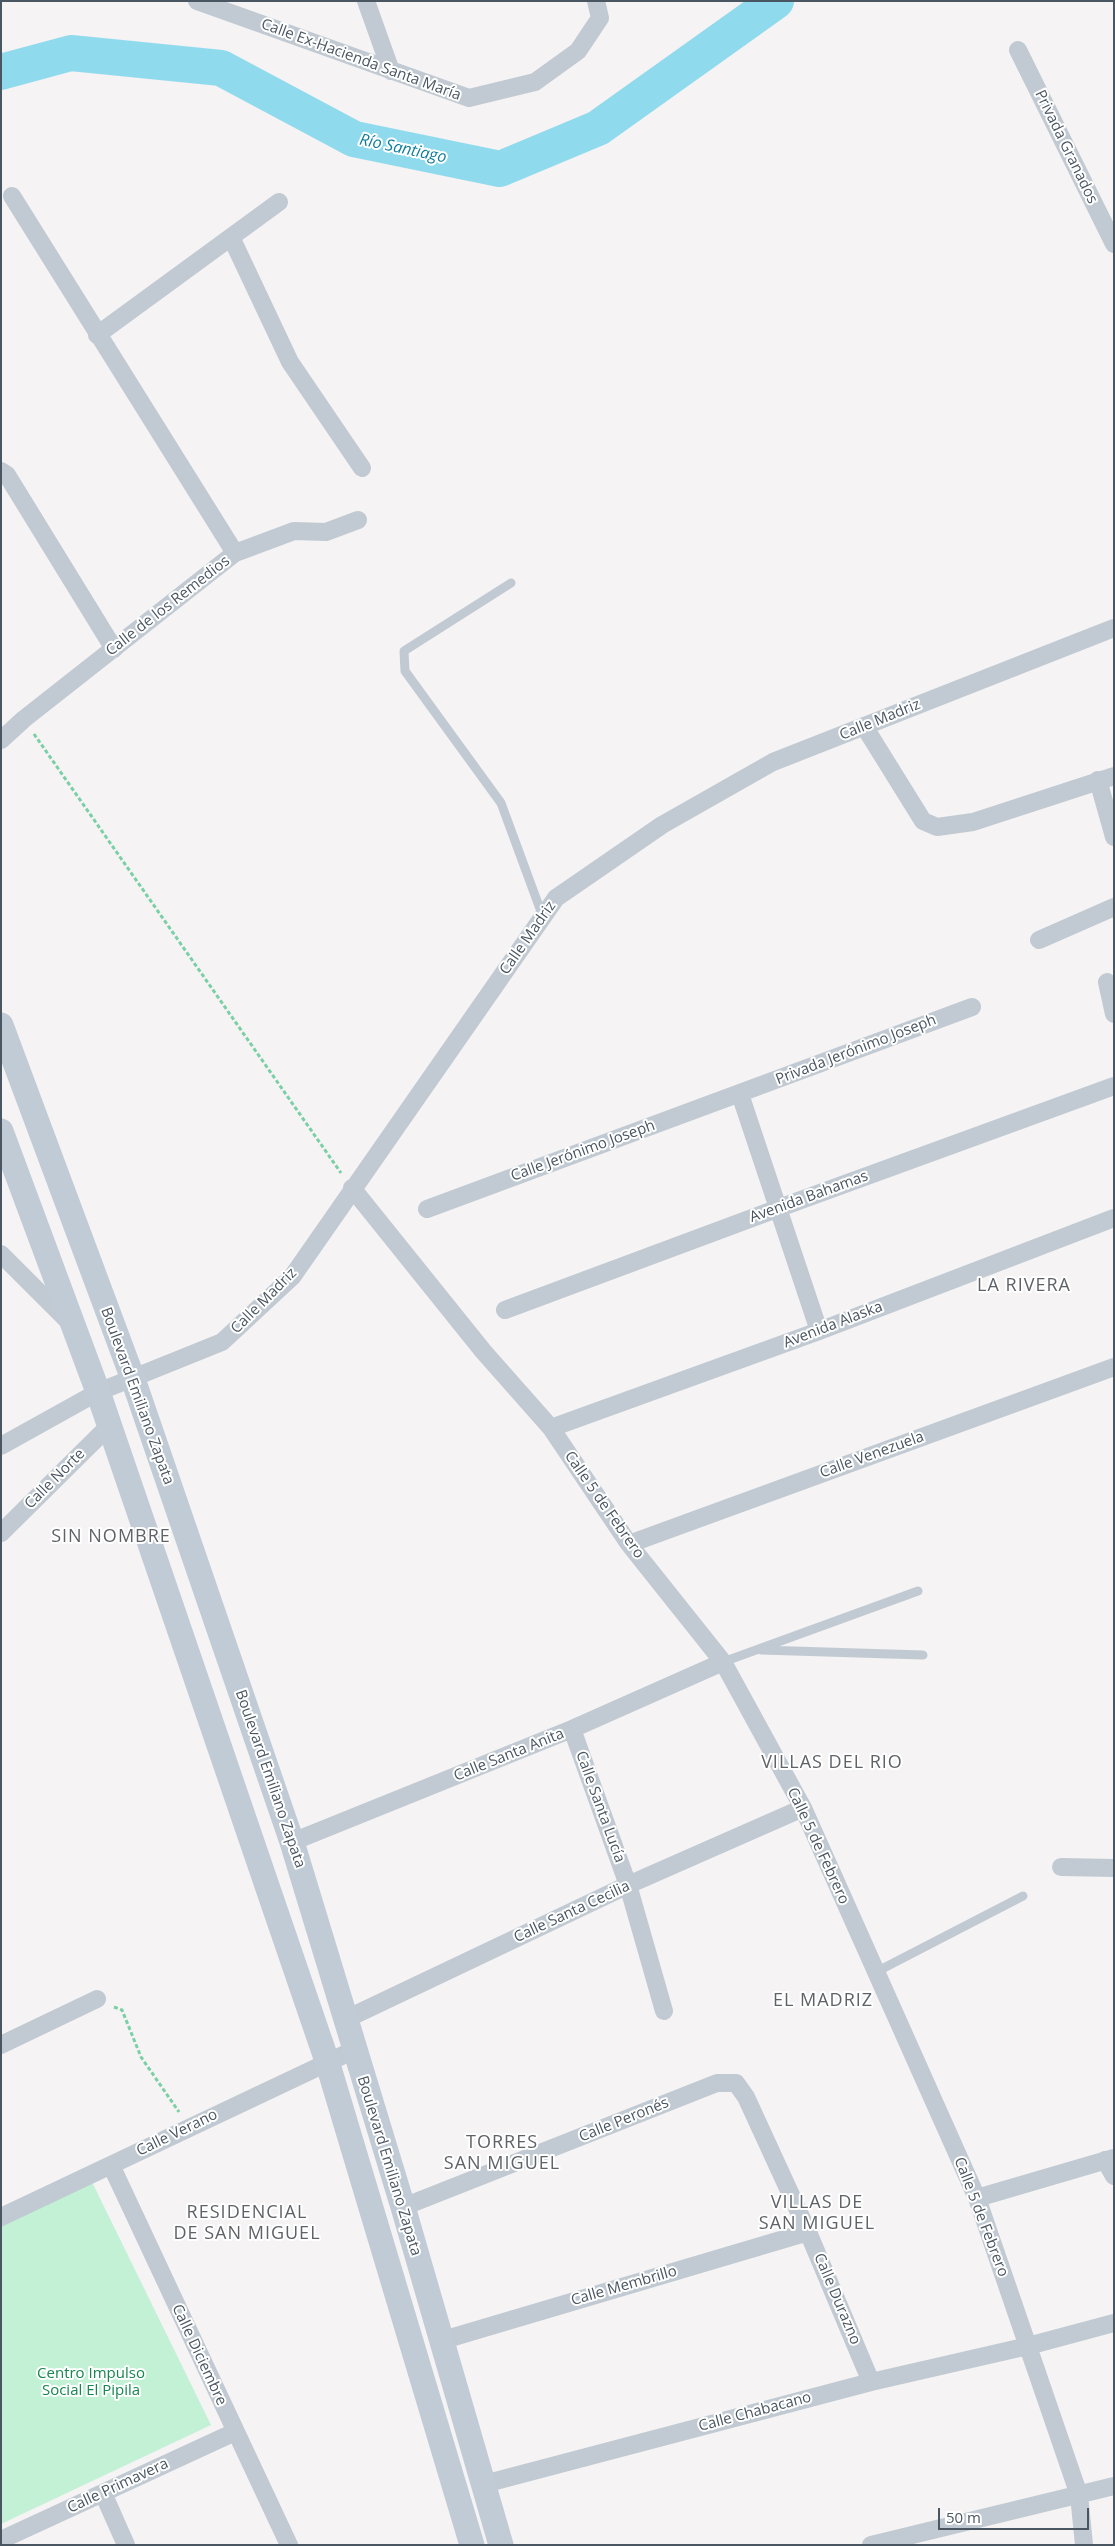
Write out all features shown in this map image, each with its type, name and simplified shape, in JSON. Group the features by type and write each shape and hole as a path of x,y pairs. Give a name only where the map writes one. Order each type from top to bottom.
{"street":[{"name":"Calle Ex-Hacienda Santa María","path":"197,1 469,98 535,82 578,51 600,18 596,1"},
{"path":"366,1 391,71"},
{"name":"Privada Granados","path":"1018,50 1114,244"},
{"path":"12,196 97,335 235,553"},
{"path":"97,335 279,202"},
{"path":"231,237 290,362 362,468"},
{"path":"1,470 7,475 114,649"},
{"name":"Calle de los Remedios","path":"1,740 24,718 235,553 294,531 326,532 358,520"},
{"name":"Calle Madriz","path":"1,1446 98,1392 222,1342 292,1277 352,1188 556,898 662,825 773,762 1114,628"},
{"path":"864,726 924,821 937,827 973,822 1106,778 1114,837"},
{"path":"1039,940 1114,907"},
{"path":"1107,982 1114,1014"},
{"name":"Privada Jerónimo Joseph","path":"740,1094 972,1007"},
{"name":"Boulevard Emiliano Zapata","path":"1,1025 133,1379 292,1842 344,2020 403,2208 440,2341 501,2545"},
{"name":"Avenida Bahamas","path":"505,1310 1114,1086"},
{"path":"740,1094 819,1331"},
{"name":"Calle Jerónimo Joseph","path":"427,1209 740,1094"},
{"name":"Boulevard Emiliano Zapata","path":"1,1131 110,1424 327,2061 472,2545"},
{"name":"Calle 5 de Febrero","path":"352,1188 483,1350 550,1428 629,1544 723,1662 802,1808 977,2198 1079,2494 1084,2545"},
{"name":"Avenida Alaska","path":"550,1428 819,1331 1114,1218"},
{"name":"Boulevard Emiliano Zapata","path":"5,1264 73,1326"},
{"name":"Calle Venezuela","path":"629,1544 1114,1367"},
{"name":"Calle Norte","path":"1,1533 110,1424"},
{"name":"Calle Santa Anita","path":"292,1842 572,1729 723,1662"},
{"name":"Calle Santa Lucía","path":"572,1729 628,1885 664,2011"},
{"name":"Calle Santa Cecilia","path":"344,2020 628,1885 802,1808"},
{"path":"1061,1867 1114,1868"},
{"path":"1,2045 97,2000"},
{"name":"Calle Verano","path":"1,2217 189,2126 354,2050"},
{"name":"Calle Peronés","path":"403,2208 717,2083 736,2082"},
{"name":"Calle Durazno","path":"736,2082 746,2097 808,2232 871,2382"},
{"path":"977,2198 1110,2159 1114,2176"},
{"name":"Calle Diciembre","path":"111,2165 289,2545"},
{"name":"Calle Membrillo","path":"440,2341 808,2232"},
{"name":"Calle Chabacano","path":"484,2484 871,2382 1028,2346 1114,2323"},
{"name":"Calle Primavera","path":"1,2540 235,2432"},
{"path":"871,2545 1114,2486"},
{"path":"103,2493 126,2545"}],"lane":[{"path":"511,584 404,651 405,671 501,803 543,917"},
{"path":"723,1662 918,1591"},
{"path":"755,1650 923,1655"},
{"path":"876,1972 1023,1896"}],"path":[{"path":"24,718 352,1188"},
{"path":"97,2000 122,2010 141,2057 189,2126"}],"green space":[{"name":"Centro Impulso Social El Pipila","path":"91,2180 211,2425 1,2524 1,2225"}],"waterway":[{"name":"Río Santiago","path":"1,72 71,53 221,68 354,139 500,169 598,128 776,1"}],"district":[{"name":"LA RIVERA","path":"1024,1286"},
{"name":"SIN NOMBRE","path":"111,1537"},
{"name":"VILLAS DEL RIO","path":"832,1763"},
{"name":"EL MADRIZ","path":"823,2001"},
{"name":"TORRES SAN MIGUEL","path":"502,2153"},
{"name":"VILLAS DE SAN MIGUEL","path":"817,2213"},
{"name":"RESIDENCIAL DE SAN MIGUEL","path":"247,2223"}]}
